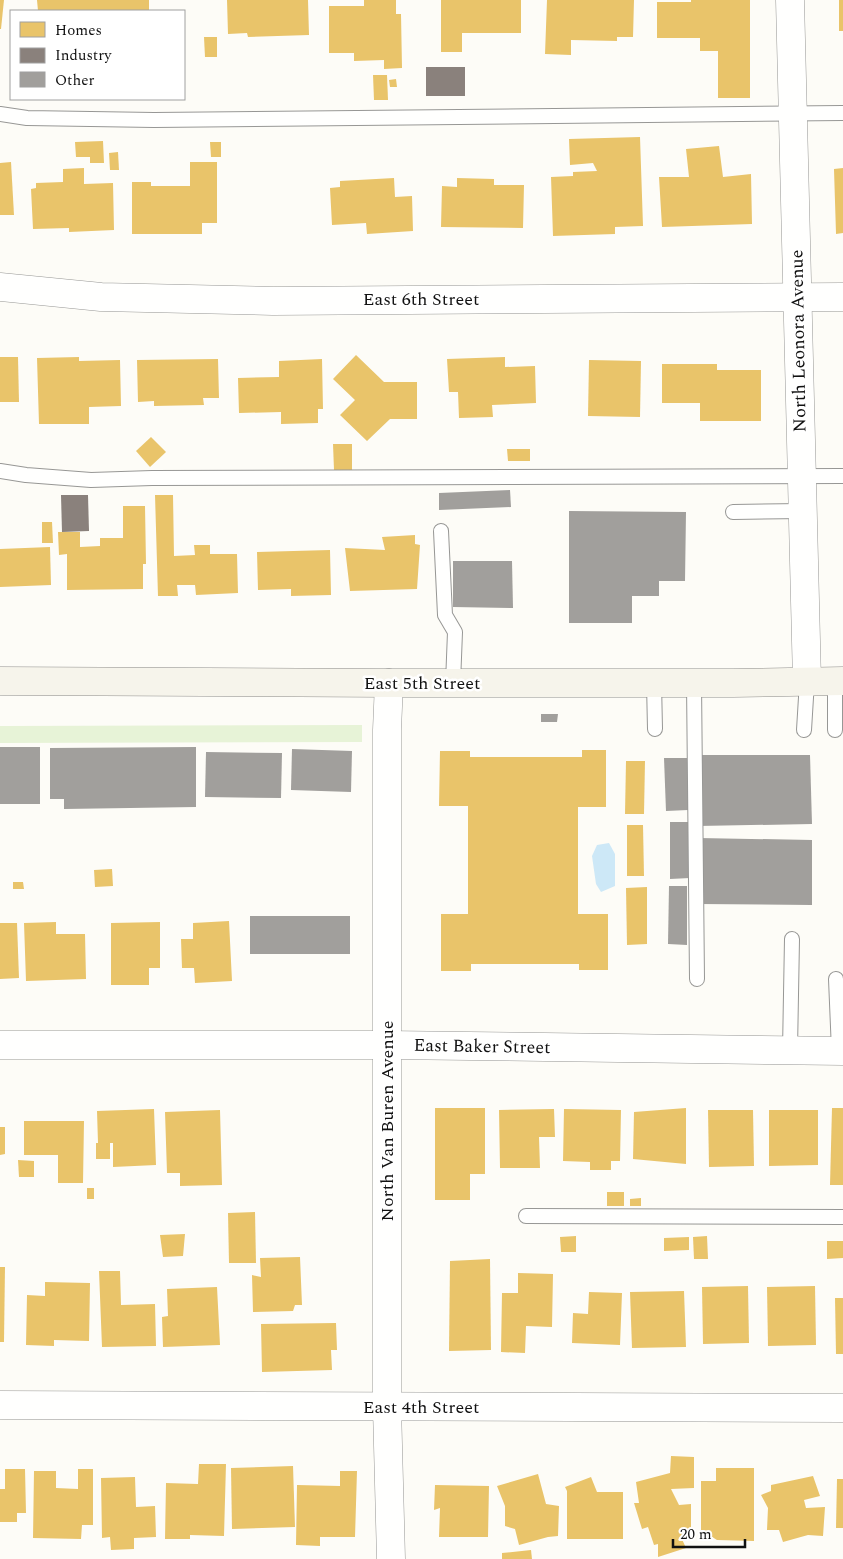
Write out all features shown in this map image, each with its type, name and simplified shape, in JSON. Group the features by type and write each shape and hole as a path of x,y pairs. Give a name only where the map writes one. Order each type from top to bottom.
{"street":[{"name":"North Leonora Avenue","path":"790,0 807,682"},
{"name":"East 6th Street","path":"0,287 101,297 273,300 843,297"},
{"name":"East 5th Street","path":"0,681 389,684 839,682"},
{"name":"North Van Buren Avenue","path":"389,684 387,730 387,1407 391,1559"},
{"name":"East Baker Street","path":"0,1045 387,1045 841,1051"},
{"name":"East 4th Street","path":"0,1405 843,1408"}],"lane":[{"path":"0,114 27,118 154,120 843,112"},
{"path":"0,471 91,480 172,478 843,476"},
{"path":"733,512 803,511"},
{"path":"441,531 445,615 455,632 453,684"},
{"path":"804,730 807,682"},
{"path":"835,730 839,682"},
{"path":"654,683 655,729"},
{"path":"694,683 697,979"},
{"path":"790,1050 792,939"},
{"path":"836,979 841,1051"},
{"path":"526,1216 843,1217"}],"green space":[{"path":"362,725 362,742 0,743 0,726"}],"water":[{"path":"609,843 615,854 615,886 601,892 596,884 592,856 597,845"}],"building: Homes":[{"path":"0,0 4,0 1,29 0,29"},
{"path":"37,0 149,0 149,10 38,10"},
{"path":"227,0 308,0 309,35 248,37 247,33 228,34"},
{"path":"364,0 396,0 396,14 401,14 402,68 384,69 384,60 354,61 354,53 329,53 329,6 364,6"},
{"path":"441,0 521,0 521,33 462,33 462,52 441,52"},
{"path":"547,0 634,0 633,37 617,37 617,41 571,40 571,55 545,54"},
{"path":"691,0 750,0 750,98 718,98 718,51 700,51 700,38 657,38 657,2 691,2"},
{"path":"839,0 843,0 843,31 839,31"},
{"path":"204,37 217,37 217,57 205,57"},
{"path":"373,75 387,75 388,100 374,100"},
{"path":"396,79 397,87 390,87 389,80"},
{"path":"640,137 643,226 615,227 615,234 553,236 551,177 573,176 573,172 597,171 593,163 570,165 569,139"},
{"path":"103,141 104,163 90,163 90,157 76,157 75,142"},
{"path":"210,142 221,142 221,157 211,157"},
{"path":"719,146 723,177 751,174 752,224 662,227 659,177 689,177 686,149"},
{"path":"118,152 119,170 110,170 109,153"},
{"path":"11,162 14,215 0,215 0,163"},
{"path":"190,162 217,162 217,223 202,223 202,234 132,234 132,182 151,182 151,186 190,186"},
{"path":"84,168 84,184 113,183 114,230 69,232 69,228 33,229 31,189 36,188 36,183 63,182 63,169"},
{"path":"843,168 843,233 836,234 834,169"},
{"path":"394,178 395,197 412,196 413,231 367,234 366,223 332,225 330,188 340,187 340,181"},
{"path":"457,178 494,179 494,185 524,185 523,228 441,227 442,186 457,187"},
{"path":"356,355 384,382 417,382 417,419 390,419 367,441 340,415 355,400 333,379"},
{"path":"0,357 18,357 19,402 0,402"},
{"path":"79,357 79,361 120,360 121,406 89,407 89,424 39,424 37,358"},
{"path":"505,357 505,367 535,366 536,403 492,405 493,417 459,418 458,392 449,392 447,359"},
{"path":"218,359 219,398 203,398 204,405 154,406 154,401 138,402 137,360"},
{"path":"322,359 323,409 318,409 318,423 281,424 281,412 239,413 238,378 279,377 279,361"},
{"path":"589,360 641,361 640,417 588,416"},
{"path":"662,364 717,364 717,370 761,370 761,421 700,421 700,403 662,403"},
{"path":"151,437 166,452 150,467 136,451"},
{"path":"333,444 352,444 352,470 334,470"},
{"path":"507,449 530,449 530,461 508,461"},
{"path":"155,495 173,495 174,556 195,555 194,545 210,545 210,554 237,554 238,593 196,595 195,585 177,585 178,596 158,596"},
{"path":"123,506 145,506 146,564 143,564 143,589 67,590 67,554 59,555 58,532 80,532 80,547 100,546 100,538 123,538"},
{"path":"42,522 52,522 53,543 42,543"},
{"path":"415,535 415,544 420,545 417,589 350,591 345,548 385,550 382,537"},
{"path":"50,547 51,585 0,587 0,549"},
{"path":"330,550 331,595 291,596 291,589 258,590 257,552"},
{"path":"582,750 606,750 606,807 578,807 578,914 608,914 608,970 579,970 579,964 471,964 471,971 441,971 441,914 468,914 468,806 439,806 440,751 470,751 470,757 582,757"},
{"path":"626,761 645,761 644,814 625,814"},
{"path":"627,825 643,825 644,876 627,876"},
{"path":"112,869 113,886 95,887 94,870"},
{"path":"13,882 23,882 24,889 13,889"},
{"path":"647,887 647,944 627,945 626,888"},
{"path":"229,921 232,981 195,983 194,968 182,968 181,939 193,939 193,923"},
{"path":"56,922 56,934 85,934 86,979 26,981 24,923"},
{"path":"160,922 160,968 149,968 149,985 111,985 111,923"},
{"path":"0,923 17,923 19,978 0,979"},
{"path":"435,1108 485,1108 485,1174 470,1174 470,1200 435,1200"},
{"path":"686,1108 686,1164 633,1159 634,1112"},
{"path":"832,1108 843,1108 843,1185 830,1185"},
{"path":"154,1109 156,1165 113,1167 113,1143 110,1143 110,1159 96,1159 96,1143 98,1143 97,1111"},
{"path":"554,1109 555,1137 539,1137 540,1168 500,1168 499,1110"},
{"path":"564,1109 621,1110 620,1161 611,1161 611,1170 590,1170 590,1162 563,1161"},
{"path":"220,1110 222,1185 180,1186 180,1173 167,1173 165,1112"},
{"path":"708,1110 753,1110 754,1166 709,1167"},
{"path":"769,1110 818,1110 818,1165 769,1166"},
{"path":"24,1121 84,1121 83,1183 58,1183 58,1155 24,1155"},
{"path":"0,1127 5,1127 5,1154 0,1155"},
{"path":"18,1160 34,1161 34,1177 19,1177"},
{"path":"87,1188 94,1188 94,1199 87,1199"},
{"path":"607,1192 624,1192 624,1206 607,1206"},
{"path":"641,1198 641,1206 630,1206 630,1199"},
{"path":"255,1212 256,1263 229,1263 228,1213"},
{"path":"185,1234 183,1256 163,1257 160,1235"},
{"path":"576,1236 576,1252 561,1252 560,1237"},
{"path":"707,1236 708,1259 694,1259 693,1237"},
{"path":"689,1237 689,1250 664,1251 664,1238"},
{"path":"827,1241 843,1241 843,1258 827,1259"},
{"path":"300,1257 302,1305 295,1305 293,1311 253,1312 252,1275 261,1277 260,1258"},
{"path":"490,1259 491,1350 449,1351 450,1261"},
{"path":"0,1267 5,1267 4,1342 0,1342"},
{"path":"99,1271 120,1271 121,1305 155,1304 156,1346 102,1347"},
{"path":"518,1273 553,1274 552,1327 526,1326 525,1353 501,1352 502,1293 518,1293"},
{"path":"45,1282 90,1283 89,1341 54,1340 54,1346 26,1345 27,1295 45,1296"},
{"path":"748,1286 749,1343 703,1344 702,1287"},
{"path":"815,1286 816,1345 768,1346 767,1287"},
{"path":"217,1287 220,1345 163,1347 162,1317 168,1316 167,1289"},
{"path":"684,1291 686,1347 632,1348 630,1292"},
{"path":"589,1292 622,1293 620,1345 572,1343 573,1313 588,1314"},
{"path":"835,1298 843,1298 843,1354 836,1354"},
{"path":"336,1323 337,1350 331,1350 332,1370 262,1372 261,1324"},
{"path":"671,1456 694,1457 694,1488 671,1489 679,1505 691,1504 691,1537 681,1537 686,1548 658,1557 658,1544 654,1545 648,1527 642,1529 634,1503 639,1503 636,1482 670,1473"},
{"path":"199,1464 226,1464 224,1536 190,1535 190,1539 165,1539 166,1483 198,1484"},
{"path":"293,1466 295,1527 232,1529 231,1468"},
{"path":"716,1468 754,1468 754,1541 717,1540 709,1535 701,1535 701,1481 716,1481"},
{"path":"5,1469 25,1469 26,1513 17,1513 17,1522 0,1522 0,1489 5,1489"},
{"path":"78,1469 93,1469 93,1525 82,1525 81,1539 33,1538 34,1471 56,1471 56,1488 78,1489"},
{"path":"340,1471 357,1471 355,1537 320,1537 320,1546 296,1545 297,1485 340,1486"},
{"path":"538,1474 546,1504 559,1506 558,1536 519,1545 515,1529 505,1526 505,1506 497,1486"},
{"path":"813,1476 820,1496 804,1500 806,1508 825,1507 823,1536 808,1535 783,1542 779,1530 767,1530 768,1508 761,1495 771,1491 771,1485"},
{"path":"135,1477 136,1507 155,1506 156,1537 134,1538 134,1549 111,1550 110,1537 102,1538 101,1478"},
{"path":"591,1477 597,1492 623,1492 623,1539 567,1539 567,1491 565,1487"},
{"path":"837,1479 843,1479 843,1528 836,1528"},
{"path":"435,1485 489,1486 488,1537 439,1537 440,1508 434,1510"},
{"path":"531,1550 532,1559 502,1559 502,1553"}],"building: Industry":[{"path":"426,67 465,67 465,96 426,96"},
{"path":"61,495 88,495 89,531 62,532"}],"building: Other":[{"path":"510,490 511,507 439,510 439,493"},
{"path":"569,511 686,512 685,581 659,581 659,596 632,596 632,623 569,623"},
{"path":"453,561 512,561 513,608 453,607"},
{"path":"541,714 558,714 557,722 541,722"},
{"path":"0,747 40,747 40,804 0,804"},
{"path":"196,747 196,807 64,809 64,799 50,799 50,748"},
{"path":"292,749 352,751 351,792 291,790"},
{"path":"206,752 282,753 281,798 205,797"},
{"path":"699,755 810,755 812,824 698,826"},
{"path":"664,758 691,758 688,810 666,811"},
{"path":"670,822 689,822 690,878 670,879"},
{"path":"699,838 812,840 812,905 699,904"},
{"path":"669,886 687,886 687,945 668,944"},
{"path":"250,916 350,916 350,954 250,954"}]}
